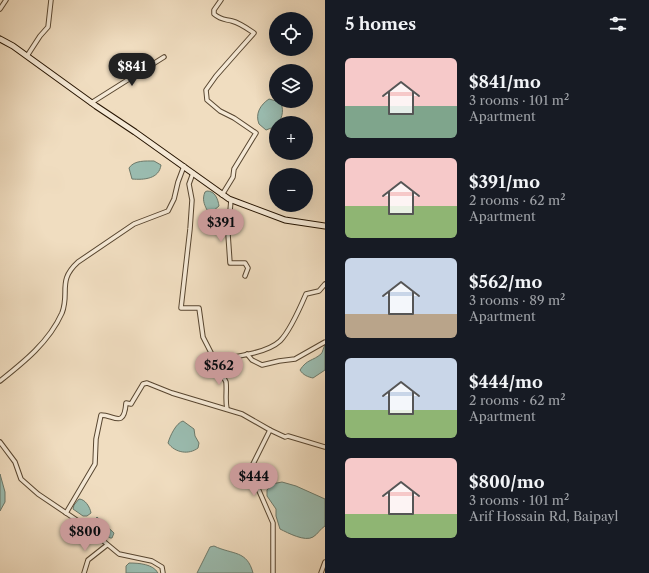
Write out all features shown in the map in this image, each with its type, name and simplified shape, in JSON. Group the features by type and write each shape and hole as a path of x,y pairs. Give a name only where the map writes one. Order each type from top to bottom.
{"street":[{"path":"0,9 6,0"},
{"path":"27,56 40,36 48,27 51,0"},
{"path":"221,0 214,10 214,14 225,20 231,20 246,27 254,34 216,76 206,90 207,100 220,111 234,118 256,133 234,169 233,177 222,195"},
{"path":"0,39 13,46 92,103 136,132 222,195 231,200 285,220 325,226"},
{"path":"92,103 164,57"},
{"path":"0,381 30,356 46,340 61,315 64,304 64,286 68,272 71,268 134,224 168,211 174,199 184,166"},
{"path":"193,173 189,184 192,200 181,308 199,308 203,337 226,382 226,409"},
{"path":"231,200 228,234 230,263 245,263 248,268 245,276"},
{"path":"214,360 257,352 280,341 297,314 306,294 319,291 325,284"},
{"path":"247,354 252,360 262,365 279,361 295,360 325,342"},
{"path":"66,513 95,464 96,439 101,415 117,420 120,419 124,413 126,403 131,404 144,384 147,383 172,393 242,414 285,437 288,436 325,447"},
{"path":"270,430 250,470 273,523 273,573"},
{"path":"0,442 15,462 21,479 38,494 84,525 119,554 152,561 162,567 163,573"},
{"path":"84,573 88,560 107,545"},
{"path":"321,573 325,562"}],"water":[{"path":"269,99 269,108 282,108 281,116 269,116 269,129 266,130 259,124 258,120 258,113 263,104"},
{"path":"154,161 161,165 160,170 154,176 146,179 132,179 129,168 131,165 140,162"},
{"path":"207,191 212,192 218,201 219,206 213,211 207,210 204,204 204,195"},
{"path":"325,345 325,370 313,378 307,376 300,370 305,364 321,354"},
{"path":"183,421 194,429 195,436 199,443 198,448 190,452 178,451 168,443 176,427"},
{"path":"0,474 5,492 5,502 0,511"},
{"path":"282,482 296,486 325,499 325,526 313,537 301,538 280,529 276,516 276,509 267,496 267,490 272,484"},
{"path":"79,499 85,502 90,508 91,513 87,516 83,516 73,509 74,505"},
{"path":"97,517 114,533 112,538 93,525 93,522"},
{"path":"214,546 243,557 247,560 253,573 197,573 210,547"},
{"path":"129,563 149,566 158,573 126,573 126,566"}]}
